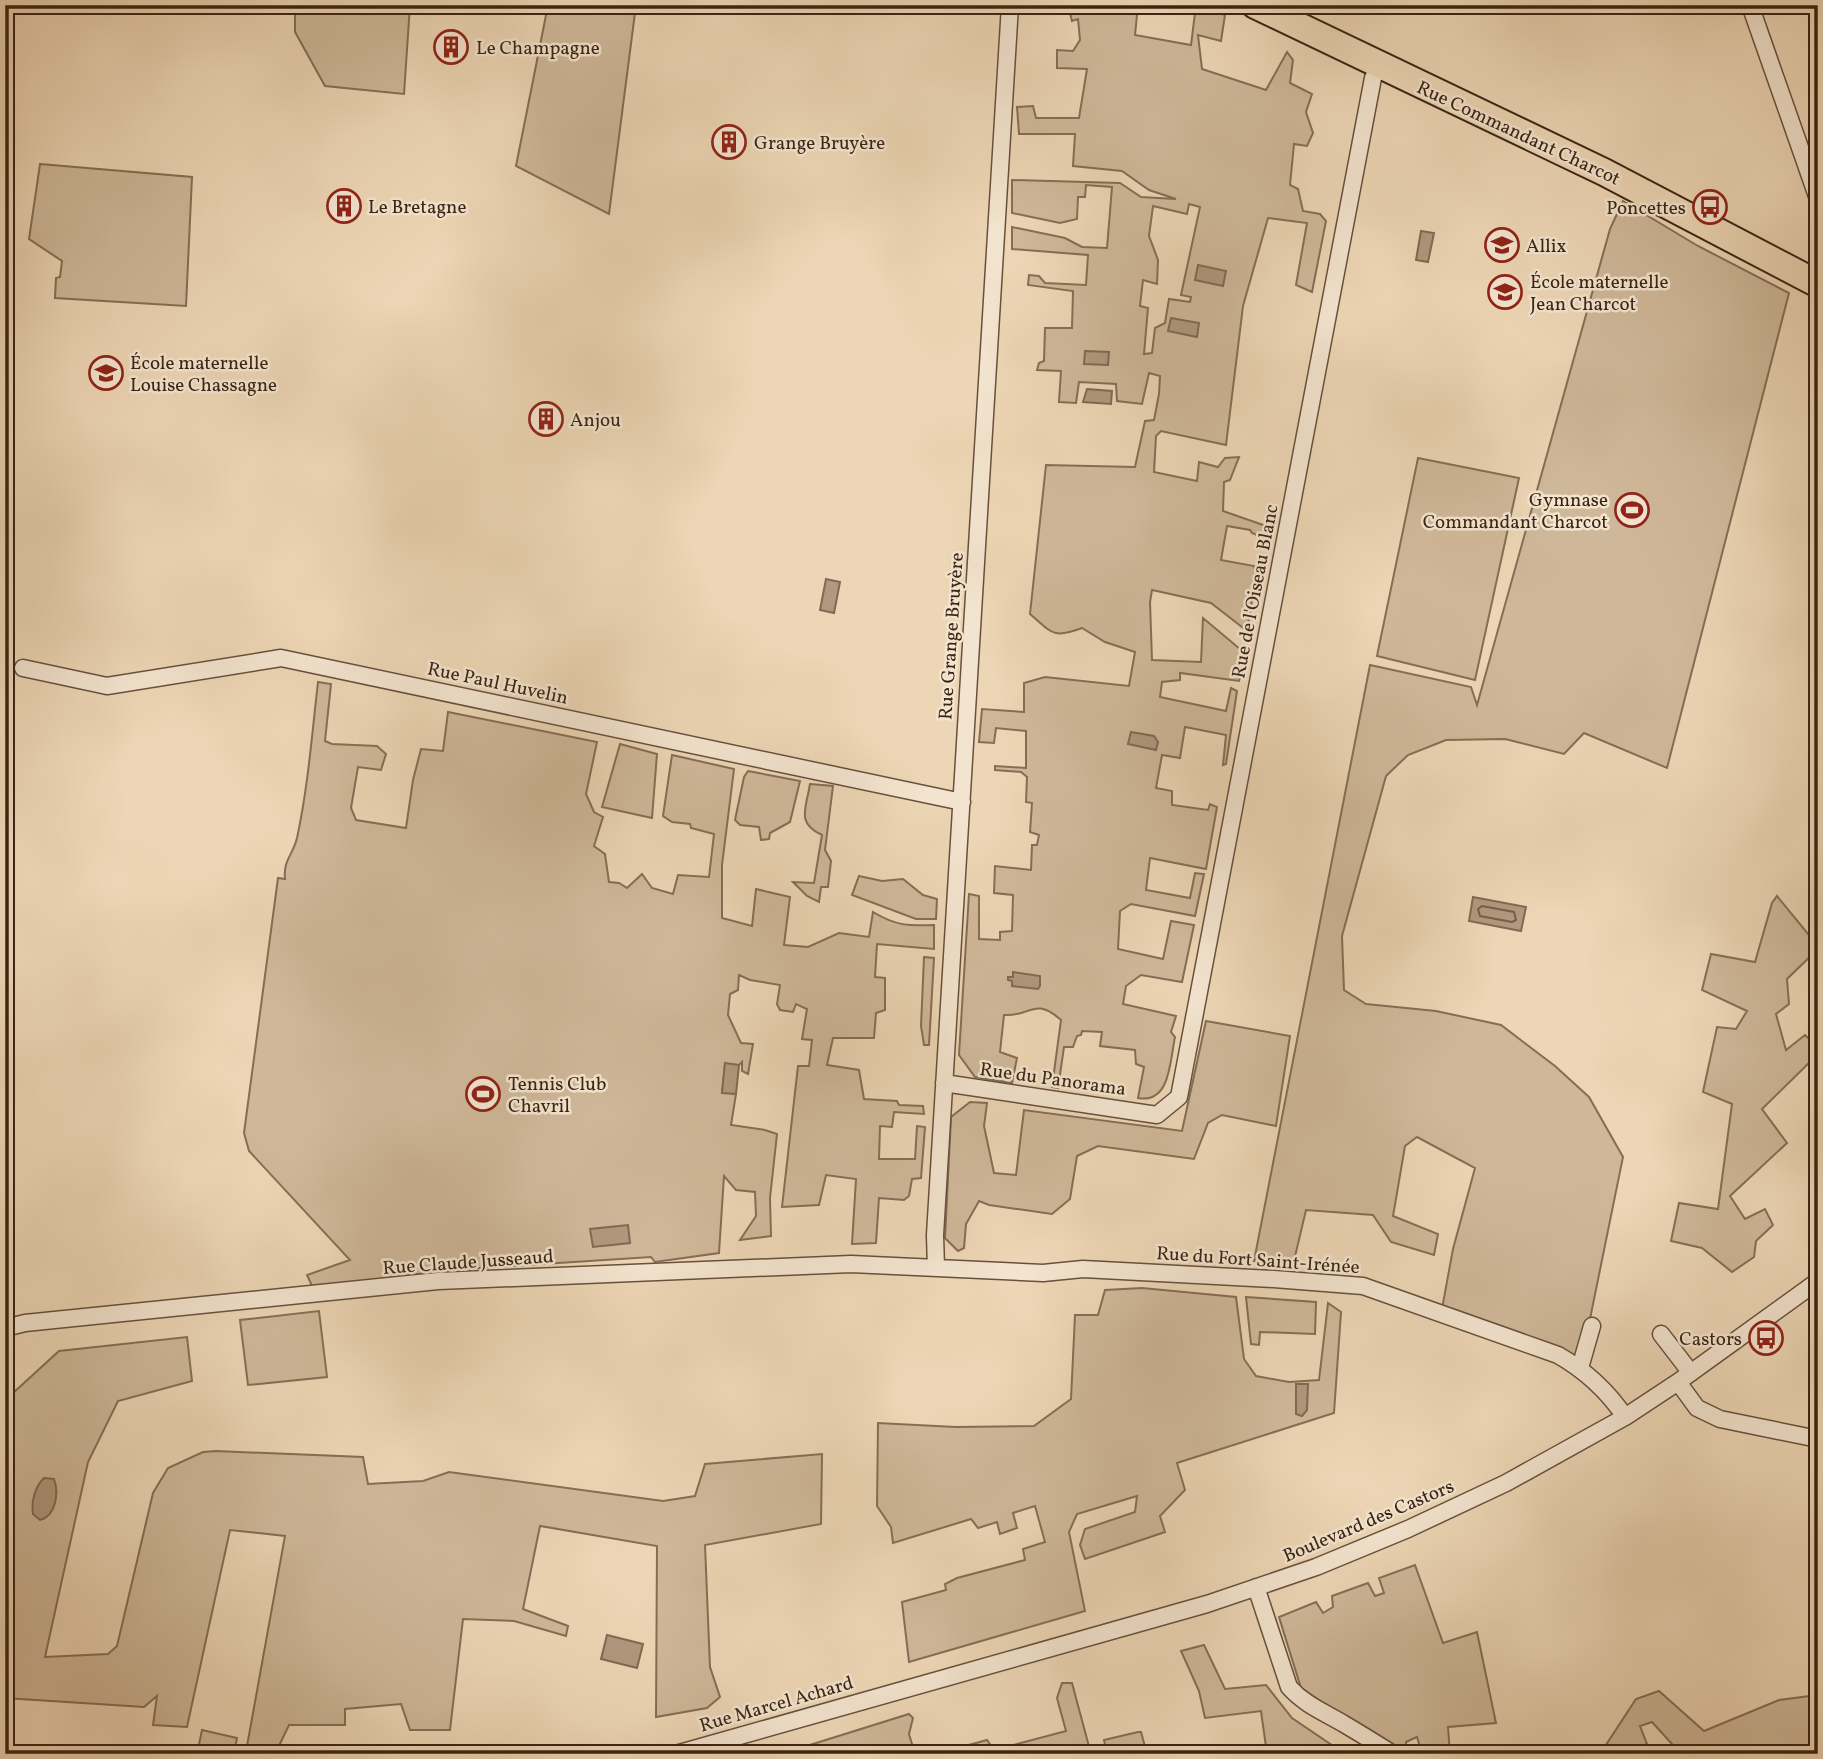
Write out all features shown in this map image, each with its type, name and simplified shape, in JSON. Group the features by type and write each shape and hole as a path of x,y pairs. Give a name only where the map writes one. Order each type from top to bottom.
{"main road":[{"name":"Rue Commandant Charcot","path":"1255,5 1604,172 1818,283"}],"street":[{"name":"Rue Grange Bruyère","path":"936,1268 934,1235 1010,5"},
{"path":"1750,5 1818,199"},
{"name":"Rue de l'Oiseau Blanc","path":"1157,1115 1179,1097 1373,78 1379,65"},
{"name":"Rue Paul Huvelin","path":"23,668 107,686 281,658 962,802"},
{"name":"Rue du Panorama","path":"944,1083 1157,1115"},
{"name":"Rue Claude Jusseaud","path":"5,1328 25,1323 438,1281 852,1264 936,1268"},
{"name":"Rue du Fort Saint-Irénée","path":"936,1268 1043,1273 1096,1270 1363,1286 1558,1355 1580,1368 1612,1398 1625,1417"},
{"name":"Boulevard des Castors","path":"887,1692 1207,1604 1316,1567 1408,1529 1506,1483 1625,1417 1818,1282"},
{"path":"1580,1368 1592,1326"},
{"path":"1661,1334 1696,1408 1720,1419 1818,1439"},
{"path":"1256,1587 1289,1687 1317,1711 1393,1754"},
{"name":"Rue Marcel Achard","path":"676,1754 887,1692"}],"shaded area":[{"path":"295,5 410,5 404,94 325,86 295,32"},
{"path":"548,5 636,5 609,214 516,166"},
{"path":"1068,5 1138,5 1135,35 1191,45 1196,5 1225,15 1221,41 1198,35 1202,69 1266,90 1287,52 1293,60 1290,83 1312,94 1306,112 1313,133 1307,146 1294,144 1290,185 1298,189 1303,211 1320,214 1326,221 1312,292 1296,285 1307,223 1268,218 1243,306 1226,445 1161,431 1156,436 1154,472 1197,481 1199,462 1218,467 1225,458 1239,457 1230,480 1224,482 1223,511 1266,526 1266,539 1250,530 1227,526 1221,560 1254,566 1256,576 1247,631 1211,603 1152,590 1152,660 1201,662 1203,618 1246,654 1239,681 1180,673 1180,680 1162,682 1160,697 1226,711 1231,688 1237,691 1226,764 1223,765 1226,735 1185,727 1180,758 1162,755 1156,788 1172,791 1172,805 1208,810 1210,804 1217,807 1206,869 1150,858 1146,890 1190,898 1195,873 1204,874 1195,916 1131,904 1120,911 1118,949 1163,959 1171,921 1194,925 1182,982 1141,975 1126,986 1123,1004 1176,1016 1171,1032 1175,1037 1167,1078 1157,1094 1149,1098 1138,1098 1144,1067 1136,1064 1135,1050 1100,1046 1102,1032 1082,1031 1073,1047 1064,1047 1058,1088 1052,1087 1061,1020 1044,1009 1004,1015 1000,1052 1017,1058 1012,1083 975,1077 959,1055 969,894 979,896 979,939 1000,940 1000,932 1012,931 1013,895 994,893 995,866 1031,870 1032,845 1037,845 1039,835 1030,832 1032,803 1026,802 1027,777 1021,772 995,770 995,766 1026,768 1026,731 996,728 994,743 979,742 982,709 1024,712 1024,683 1045,677 1129,686 1135,652 1105,642 1082,628 1065,633 1053,632 1030,614 1046,465 1135,467 1145,421 1154,420 1160,376 1149,373 1142,404 1117,401 1116,384 1079,382 1076,403 1059,402 1061,371 1037,370 1039,363 1044,361 1045,328 1072,328 1073,291 1028,285 1029,275 1039,276 1045,283 1086,285 1088,255 1012,249 1012,227 1065,238 1082,247 1107,248 1112,187 1086,185 1085,197 1078,197 1077,219 1060,223 1012,213 1012,180 1120,183 1141,197 1176,199 1149,190 1122,171 1073,166 1075,134 1019,134 1017,107 1033,106 1036,118 1079,118 1087,69 1057,68 1057,50 1073,51 1080,40 1078,19 1072,21","holes":["1189,204 1200,207 1181,295 1191,297 1190,302 1169,299 1165,323 1155,328 1152,353 1144,354 1148,308 1140,306 1143,280 1157,284 1158,260 1149,236 1153,206 1187,214"]},
{"path":"40,164 192,177 186,306 55,298 56,278 60,277 62,261 29,239"},
{"path":"1623,201 1698,246 1789,293 1667,768 1584,733 1564,754 1505,739 1446,740 1408,755 1386,776 1342,936 1344,990 1366,1004 1436,1011 1501,1025 1555,1066 1589,1097 1623,1157 1580,1368 1441,1314 1453,1249 1475,1168 1417,1137 1405,1146 1393,1216 1438,1234 1434,1255 1391,1242 1373,1215 1306,1210 1293,1265 1254,1261 1370,665 1471,687 1477,705 1610,229"},
{"path":"1418,458 1519,478 1475,680 1377,656"},
{"name":"Tennis Club Chavril","path":"318,682 331,684 325,741 332,744 377,746 386,754 381,770 358,767 351,808 356,820 406,828 421,749 443,751 448,712 597,742 586,794 594,812 603,817 594,846 605,854 609,882 619,883 627,888 642,874 652,888 673,894 678,875 709,877 714,834 691,828 690,824 672,822 663,816 672,755 734,769 722,865 722,918 752,926 756,889 790,897 784,945 808,947 839,933 869,937 873,912 903,924 934,925 934,949 877,944 875,977 885,978 885,1010 876,1013 874,1038 833,1038 827,1065 859,1070 864,1099 923,1106 924,1114 894,1112 892,1127 880,1126 879,1159 915,1159 917,1126 925,1127 921,1178 912,1179 909,1196 904,1200 879,1198 876,1243 852,1244 856,1179 826,1175 819,1205 782,1207 798,1066 809,1066 812,1040 802,1039 807,1009 796,1004 793,1012 780,1010 777,1004 780,985 750,980 739,975 738,990 730,994 728,1015 741,1043 753,1044 748,1074 742,1071 742,1062 739,1065 725,1064 722,1092 736,1094 731,1125 777,1134 770,1198 771,1236 740,1240 756,1216 755,1192 736,1190 724,1176 719,1253 655,1262 651,1257 449,1270 313,1288 307,1275 350,1260 249,1151 244,1133 278,878 285,879 287,862 301,819"},
{"path":"620,744 657,754 652,818 602,807"},
{"path":"748,771 800,781 790,822 770,833 769,839 761,840 759,827 740,825 735,820 744,777"},
{"path":"810,784 833,786 825,850 831,861 828,887 821,887 819,902 807,896 793,882 814,883 822,835 806,820 805,808"},
{"path":"859,876 882,881 903,879 923,895 937,899 936,919 916,919 852,895"},
{"path":"1777,896 1818,949 1787,979 1789,1004 1776,1014 1786,1050 1805,1035 1818,1047 1818,1054 1762,1109 1787,1143 1730,1196 1745,1219 1765,1209 1773,1225 1756,1241 1754,1257 1732,1272 1702,1248 1671,1241 1679,1203 1718,1209 1732,1104 1703,1092 1717,1027 1736,1029 1747,1011 1702,990 1711,954 1755,962 1772,903"},
{"path":"924,957 934,958 929,1045 924,1045 921,1026"},
{"path":"1206,1021 1290,1036 1276,1126 1222,1115 1208,1123 1194,1159 1098,1146 1077,1156 1070,1199 1052,1214 989,1205 979,1201 966,1224 964,1248 958,1251 945,1238 951,1117 970,1102 987,1103 984,1126 994,1173 1016,1175 1024,1110 1182,1131"},
{"path":"1142,1288 1236,1297 1244,1359 1256,1376 1289,1382 1319,1380 1328,1303 1341,1312 1334,1413 1177,1463 1185,1490 1160,1516 1165,1532 1085,1559 1080,1545 1085,1529 1135,1512 1137,1496 1077,1514 1069,1532 1085,1611 909,1662 902,1602 946,1590 945,1584 957,1578 1025,1560 1023,1549 1045,1542 1035,1506 1013,1513 1017,1528 1000,1534 997,1522 978,1528 971,1519 893,1543 891,1527 877,1506 878,1423 956,1427 1034,1426 1071,1399 1075,1315 1098,1315 1105,1290"},
{"path":"1246,1297 1316,1302 1315,1334 1260,1332 1259,1345 1251,1344"},
{"path":"319,1311 327,1377 248,1385 240,1320"},
{"path":"187,1337 192,1381 118,1401 88,1462 45,1657 108,1654 117,1646 153,1493 168,1468 203,1452 363,1457 368,1484 423,1481 449,1472 663,1501 695,1496 705,1464 822,1454 821,1524 705,1545 710,1667 720,1697 707,1708 656,1717 657,1546 540,1526 523,1609 568,1626 566,1636 514,1621 463,1619 450,1730 410,1730 401,1704 345,1709 345,1725 289,1725 277,1750 247,1746 285,1536 230,1530 187,1727 153,1725 157,1696 144,1707 5,1698 5,1424 13,1393 59,1351"},
{"path":"1415,1565 1443,1643 1477,1632 1496,1723 1448,1727 1450,1754 1422,1754 1417,1737 1406,1742 1406,1754 1400,1754 1301,1688 1279,1617 1316,1602 1323,1613 1333,1607 1332,1596 1368,1583 1375,1596 1384,1593 1379,1578"},
{"path":"1204,1645 1225,1689 1266,1685 1292,1718 1345,1754 1267,1754 1261,1711 1205,1718 1199,1691 1181,1651"},
{"path":"1062,1683 1072,1683 1091,1754 954,1754 954,1749 987,1740 994,1750 1066,1731 1057,1698"},
{"path":"1659,1691 1704,1731 1779,1700 1818,1695 1818,1754 1681,1754 1652,1722 1640,1726 1647,1744 1625,1754 1600,1754 1636,1699"},
{"path":"909,1714 913,1718 909,1734 915,1754 781,1754"},
{"path":"202,1730 237,1738 234,1754 197,1754"},
{"path":"1141,1732 1147,1754 1107,1754 1104,1740"}],"water":[{"path":"1421,231 1434,233 1428,262 1416,260"},
{"path":"1198,265 1226,271 1223,286 1195,280"},
{"path":"1171,318 1199,323 1197,337 1168,331"},
{"path":"1085,351 1109,352 1108,365 1084,364"},
{"path":"1087,389 1112,391 1111,404 1083,402"},
{"path":"826,579 840,582 834,613 820,610"},
{"path":"1131,732 1154,736 1158,742 1156,750 1128,744"},
{"path":"1473,897 1526,907 1521,931 1469,921"},
{"path":"1013,972 1040,976 1040,986 1038,989 1012,986 1008,977 1013,977"},
{"path":"725,1063 739,1065 736,1094 722,1093"},
{"path":"628,1225 630,1243 593,1247 590,1229"},
{"path":"1296,1384 1308,1384 1307,1410 1302,1416 1296,1414"},
{"path":"44,1478 54,1479 56,1497 50,1514 40,1520 33,1514 33,1504 34,1494"},
{"path":"607,1635 643,1644 637,1668 601,1659"}],"place":[{"name":"Le Champagne","path":"451,47"},
{"name":"Grange Bruyère","path":"729,142"},
{"name":"Le Bretagne","path":"344,206"},
{"name":"Poncettes","path":"1710,207"},
{"name":"Allix","path":"1502,245"},
{"name":"École maternelle Jean Charcot","path":"1505,292"},
{"name":"École maternelle Louise Chassagne","path":"106,373"},
{"name":"Anjou","path":"546,419"},
{"name":"Gymnase Commandant Charcot","path":"1632,510"},
{"name":"Tennis Club Chavril","path":"483,1094"},
{"name":"Castors","path":"1766,1338"}]}
